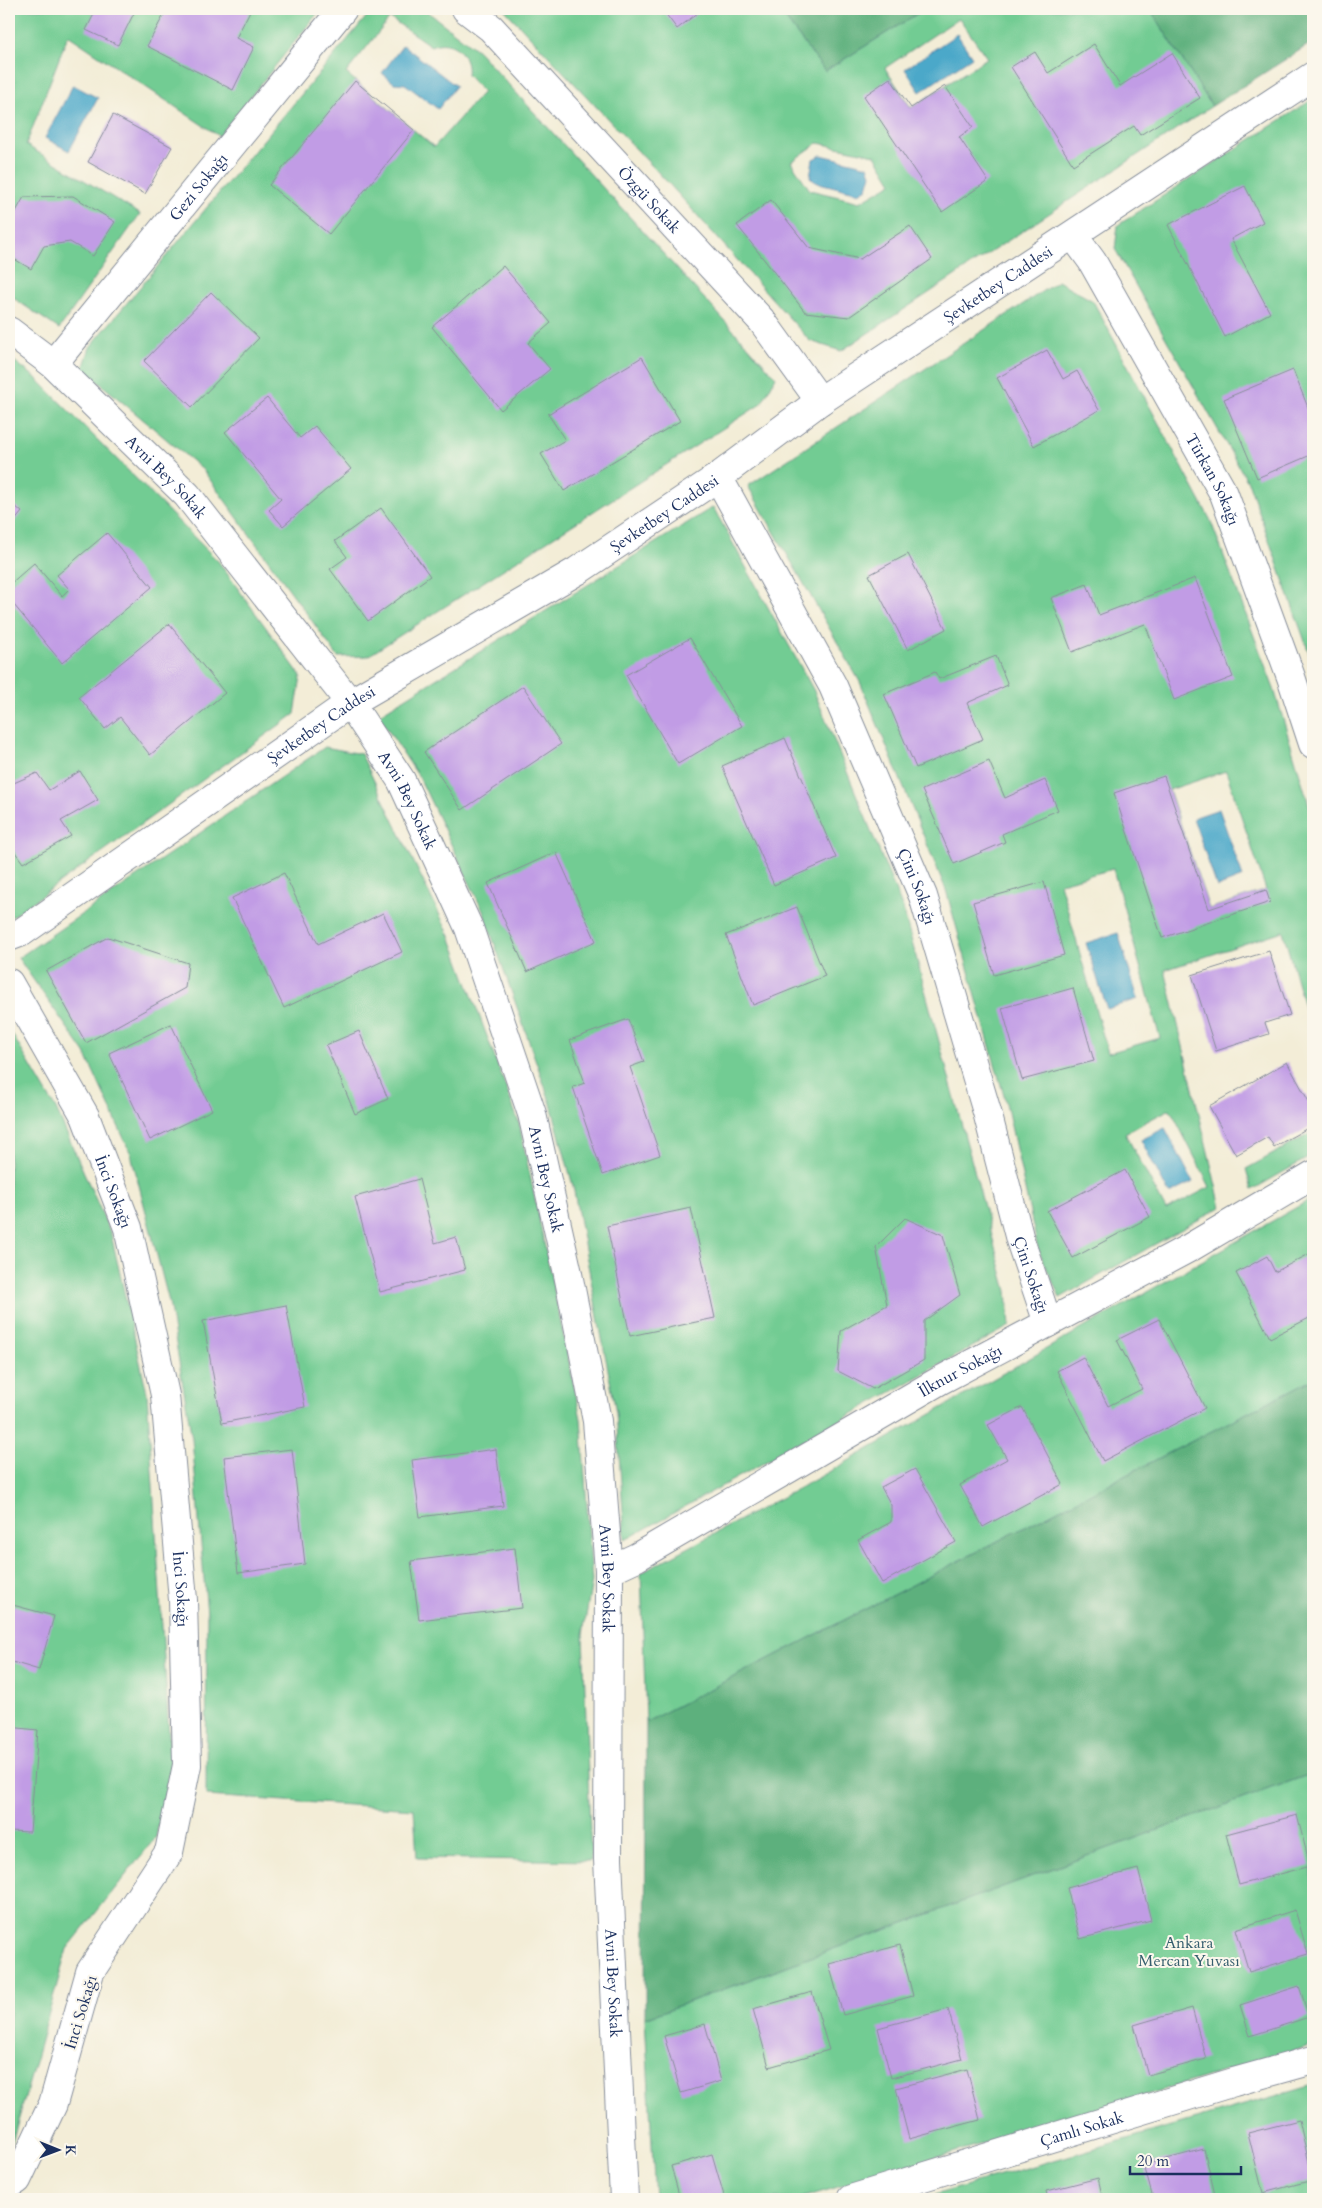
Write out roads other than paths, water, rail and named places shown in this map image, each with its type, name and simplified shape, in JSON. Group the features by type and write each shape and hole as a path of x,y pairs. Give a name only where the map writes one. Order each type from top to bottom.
{"street":[{"name":"Gezi Sokağı","path":"53,364 343,9"},
{"name":"Özgü Sokak","path":"466,9 491,28 762,321 820,401"},
{"name":"Şevketbey Caddesi","path":"9,937 22,932 350,702 577,571 718,477 820,401 1313,76"},
{"name":"Türkan Sokağı","path":"1073,235 1092,261 1224,494 1291,677 1313,744"},
{"name":"Avni Bey Sokak","path":"9,331 53,364 187,495 350,702 401,780 469,928 532,1114 568,1269 597,1421 609,1570 608,1859 624,2199"},
{"name":"Çini Sokağı","path":"718,477 833,686 923,896 987,1112 1020,1240 1048,1323"},
{"name":"İnci Sokağı","path":"9,983 85,1116 130,1237 165,1396 183,1600 187,1765 169,1852 90,1972 53,2104 17,2180 9,2185"},
{"name":"İlknur Sokağı","path":"609,1570 637,1557 939,1381 1191,1247 1313,1176"},
{"name":"Çamlı Sokak","path":"851,2199 1225,2084 1313,2060"}],"water":[{"path":"957,34 972,57 920,92 905,69"},
{"path":"403,45 456,86 438,109 405,84 394,83 382,73"},
{"path":"73,85 98,98 69,151 45,138"},
{"path":"821,155 868,166 871,174 867,188 859,193 815,182 810,177 813,159"},
{"path":"1219,809 1243,877 1217,887 1193,818"},
{"path":"1118,933 1138,999 1107,1009 1086,943"},
{"path":"1165,1128 1193,1182 1169,1194 1141,1140"}],"park label":[{"name":"Ankara Mercan Yuvası","path":"1189,1951"}]}
